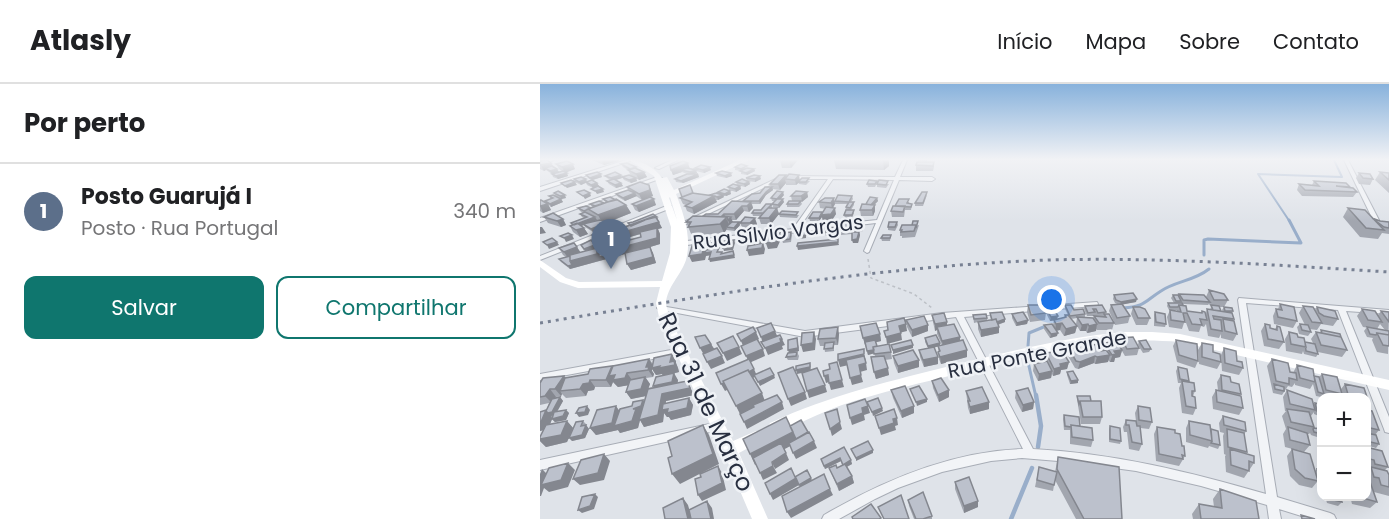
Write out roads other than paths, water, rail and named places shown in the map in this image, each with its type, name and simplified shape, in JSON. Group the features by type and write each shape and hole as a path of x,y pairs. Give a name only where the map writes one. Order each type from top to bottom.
{"main road":[{"name":"Rua 31 de Março","path":"660,180 669,194 669,207 678,225"},
{"name":"Rua 31 de Março","path":"666,180 678,225 680,244 678,270 668,284 661,308 719,426 759,519"},
{"path":"669,194 700,180"},
{"path":"540,263 563,280 578,285 668,284"},
{"name":"Rua Ponte Grande","path":"730,450 778,425 823,406 910,381 983,362 1095,339 1141,334 1180,338 1389,386"}],"street":[{"path":"540,189 568,180"},
{"path":"540,220 652,180"},
{"path":"678,225 771,180"},
{"path":"795,230 830,180"},
{"path":"867,251 897,180"},
{"path":"1356,180 1378,224"},
{"path":"540,258 669,207"},
{"name":"Rua Sílvio Vargas","path":"680,244 880,221"},
{"path":"1275,519 1242,300 1389,312"},
{"path":"661,308 805,334 942,316 1094,304"},
{"path":"1341,308 1389,429"},
{"path":"959,315 1029,453"},
{"path":"540,377 682,351"},
{"path":"540,465 719,426"},
{"path":"828,519 891,486 936,470 978,459 1029,453 1091,459 1169,471 1330,519"}],"waterway":[{"path":"1262,180 1290,222"},
{"path":"1204,255 1204,240 1208,239 1301,243 1289,220"},
{"path":"1123,308 1140,305 1167,288 1209,269"},
{"path":"1028,346 1029,333 1046,326"},
{"path":"1028,362 1036,397"},
{"path":"1036,395 1041,426 1038,447"},
{"path":"1011,519 1032,468"}],"railway":[{"path":"540,323 793,283 985,263 1134,260 1219,262 1389,272"}],"place":[{"name":"Posto Guarujá I","path":"611,269"}]}
